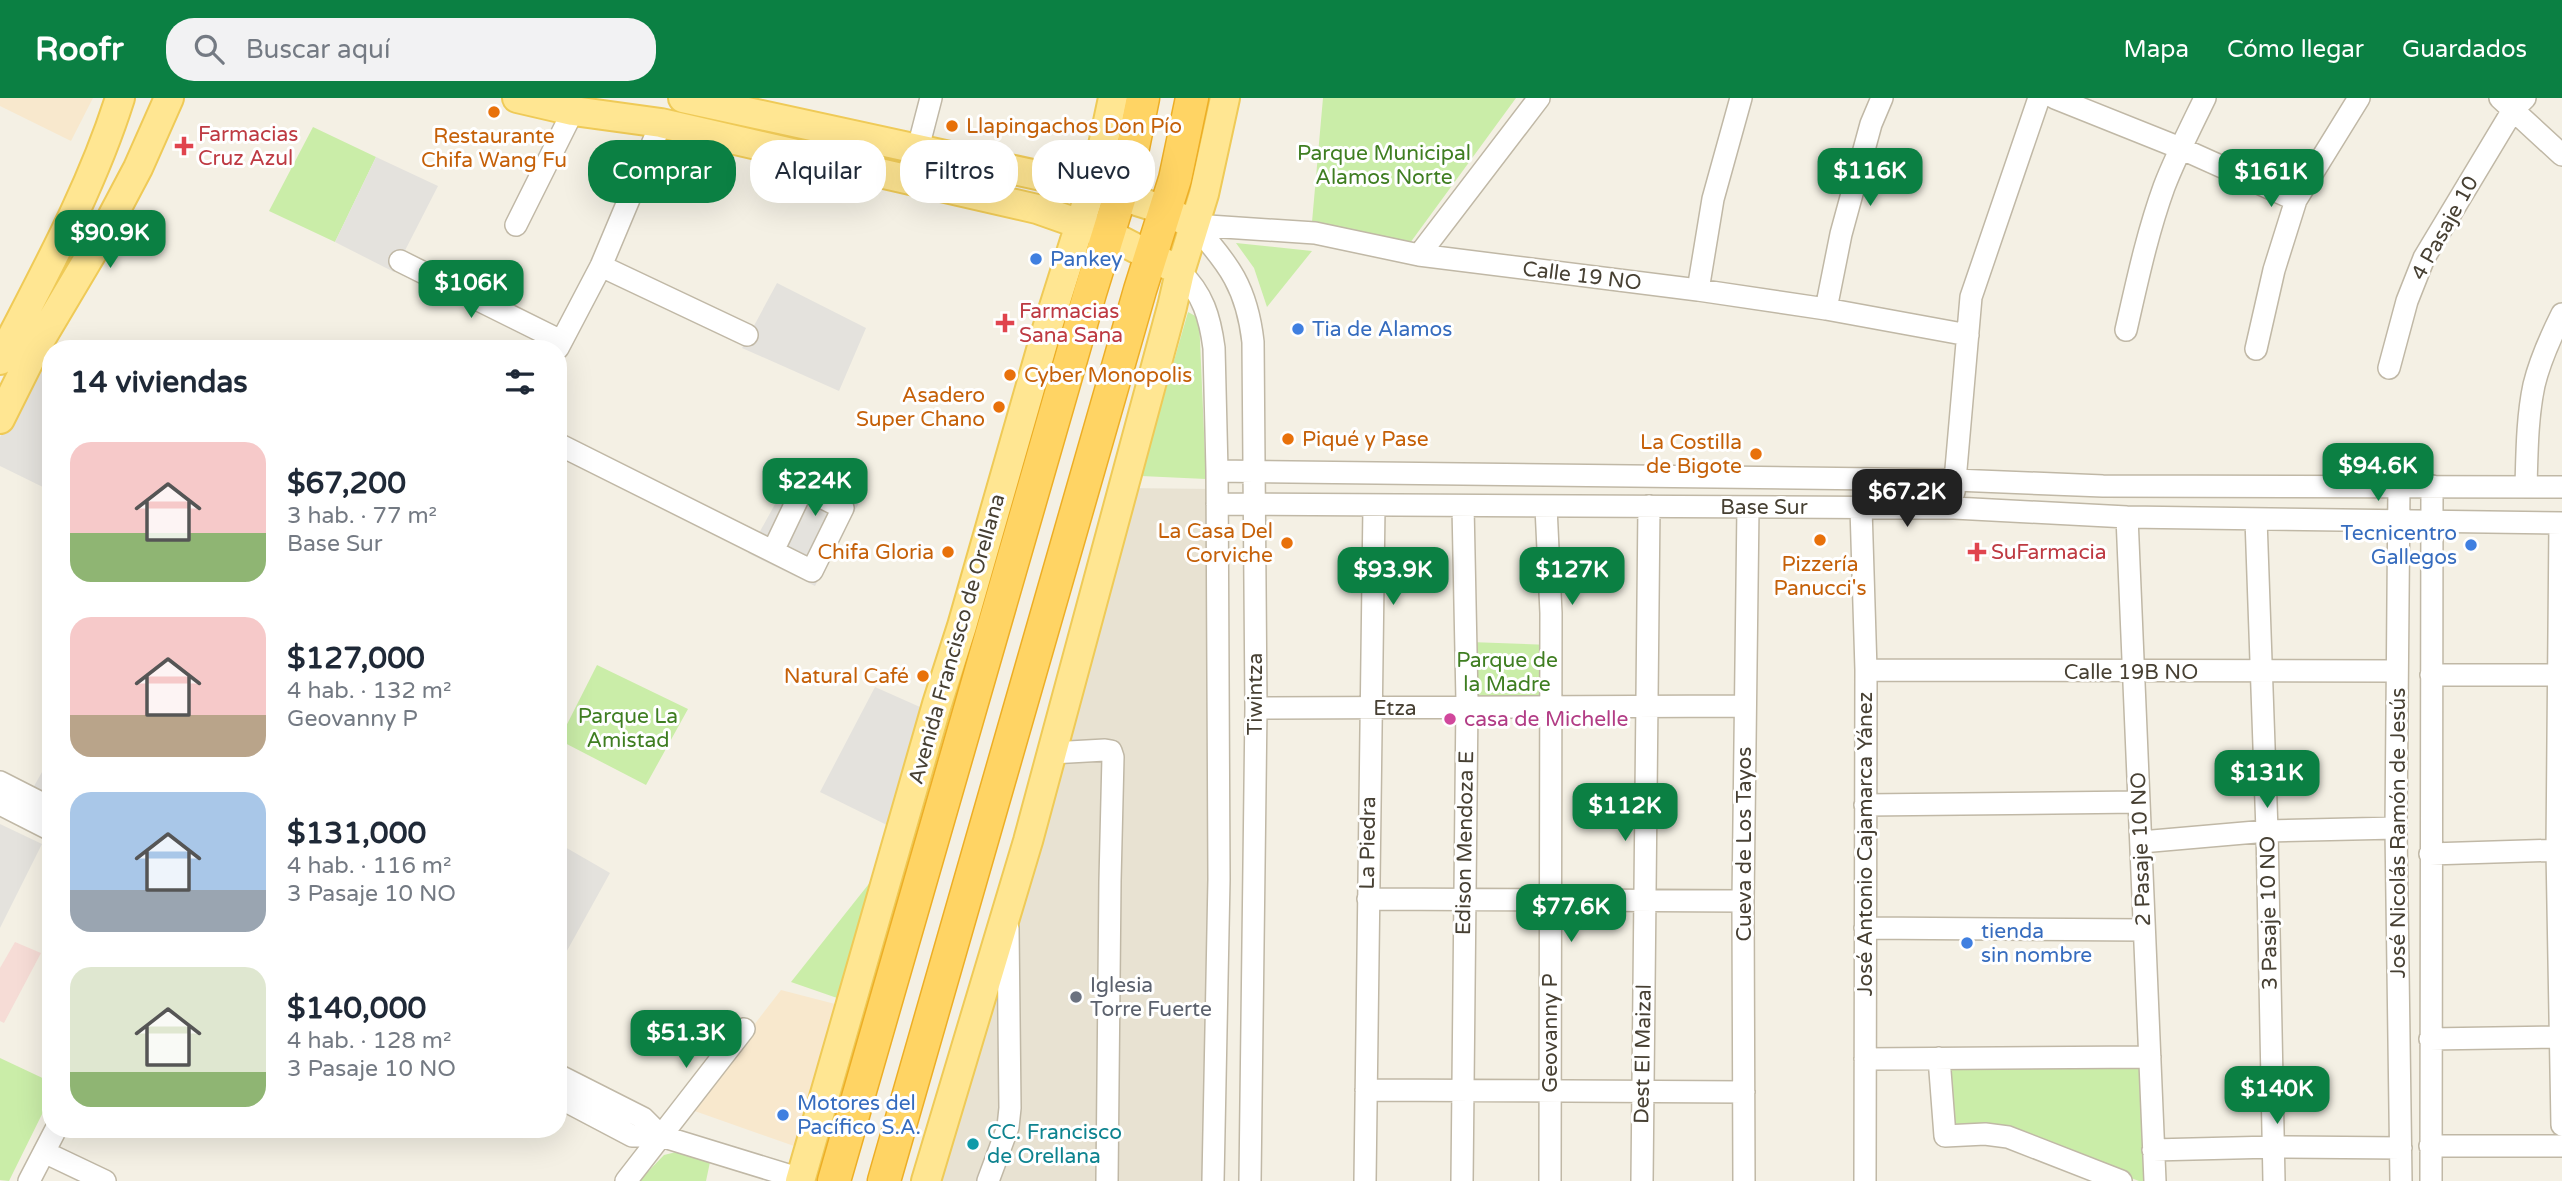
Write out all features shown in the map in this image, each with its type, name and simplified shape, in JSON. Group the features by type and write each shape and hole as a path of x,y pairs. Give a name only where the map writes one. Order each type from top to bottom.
{"highway":[{"name":"Avenida Francisco de Orellana","path":"1134,140 1143,98"},
{"path":"884,1181 1175,179 1192,98"},
{"name":"Avenida Francisco de Orellana","path":"834,1181 1102,203"}],"main road":[{"path":"0,360 79,205 108,136 120,98"},
{"path":"0,419 36,347 138,169 169,98"},
{"path":"517,98 573,111 660,123 1037,209 1094,228 1180,272"},
{"path":"683,98 900,144"},
{"name":"Avenida Francisco de Orellana","path":"1110,140 1113,98"},
{"path":"926,1181 1008,908 1051,753 1180,272 1204,194 1225,98"},
{"path":"1143,203 1165,210 1194,225"},
{"name":"Avenida Francisco de Orellana","path":"800,1180 1003,479 1094,228"}],"street":[{"path":"920,140 931,98"},
{"path":"1419,255 1539,98"},
{"path":"1698,290 1713,199 1741,98"},
{"path":"1826,309 1841,234 1871,124 1882,98"},
{"path":"1954,508 1971,297 2039,98"},
{"path":"2055,98 2180,148 2296,200"},
{"path":"2126,330 2141,263 2164,189 2180,148 2205,98"},
{"path":"2256,349 2274,270 2296,200 2359,98"},
{"path":"2513,102 2562,155"},
{"name":"4 Pasaje 10","path":"2389,368 2407,301 2424,258 2513,102"},
{"path":"516,225 573,111"},
{"path":"562,340 601,265 660,123"},
{"name":"Calle 19 NO","path":"1194,225 1315,233 1419,255 1698,290 1826,309 1968,335"},
{"name":"Tiwintza","path":"1194,225 1230,267 1251,320 1256,708 1250,1181"},
{"path":"400,261 550,340"},
{"path":"601,265 747,335"},
{"name":"Tiwintza","path":"1180,272 1201,299 1212,330 1214,348 1219,879 1213,1181"},
{"path":"2526,487 2527,444 2534,384 2562,314"},
{"path":"567,448 773,551"},
{"name":"Base Sur","path":"1217,471 1955,480 2103,486 2562,487"},
{"name":"José Nicolás Ramón de Jesús","path":"2399,486 2396,828 2401,1181"},
{"name":"José Nicolás Ramón de Jesús","path":"2431,1181 2432,486"},
{"name":"Base Sur","path":"1217,504 1954,508 2127,517 2561,523"},
{"name":"La Piedra","path":"1365,1181 1374,506"},
{"name":"Edison Mendoza E","path":"1462,1181 1467,708 1464,506"},
{"name":"Dest El Maizal","path":"1642,1181 1649,506"},
{"name":"Geovanny P","path":"1546,507 1551,613 1550,1181"},
{"name":"Cueva de Los Tayos","path":"1744,1181 1743,901 1748,507"},
{"name":"José Antonio Cajamarca Yánez","path":"1861,508 1866,670 1865,1181"},
{"name":"2 Pasaje 10 NO","path":"2127,517 2155,1181"},
{"name":"3 Pasaje 10 NO","path":"2256,519 2267,831 2274,1181"},
{"path":"2561,523 2562,1125"},
{"name":"Calle 19B NO","path":"1866,670 2397,671"},
{"path":"2431,675 2561,675"},
{"name":"Etza","path":"1256,708 1745,706"},
{"path":"1051,753 1105,750 1111,751 1113,757 1107,1181"},
{"path":"0,782 42,803"},
{"path":"1866,805 2139,802"},
{"path":"0,804 42,825"},
{"path":"2141,842 2267,831 2396,828"},
{"path":"2430,854 2560,850"},
{"path":"1368,899 1743,901"},
{"path":"988,1181 1008,1127 1010,1108 1008,908"},
{"path":"1865,928 2144,930"},
{"path":"626,1181 744,1029"},
{"path":"2431,1039 2561,1037"},
{"path":"1865,1059 2150,1057"},
{"path":"1939,1058 1945,1136 1985,1134 2008,1138 2120,1181"},
{"path":"567,1080 643,1118 661,1136"},
{"path":"1366,1090 1744,1092"},
{"path":"567,1102 632,1136 661,1136 800,1180"},
{"path":"29,1181 51,1138"},
{"path":"2430,1146 2562,1146"},
{"path":"2153,1150 2401,1148"},
{"path":"44,1152 105,1181"}],"shaded area":[{"path":"0,98 93,98 71,141 0,106"},
{"path":"376,157 438,186 394,272 335,242"},
{"path":"777,283 866,328 839,391 742,348"},
{"path":"34,367 42,371 42,487 0,466 0,437"},
{"path":"795,468 861,499 815,586 748,553"},
{"path":"1124,488 1214,489 1211,1181 927,1181"},
{"path":"875,687 929,711 897,830 820,792"},
{"path":"42,772 42,793 33,788"},
{"path":"0,824 42,844 0,928"},
{"path":"567,848 610,873 567,951"},
{"path":"15,942 41,953 4,1023 0,1021 0,968"},
{"path":"781,990 839,1005 797,1147 689,1109"}],"green space":[{"name":"Parque Municipal Alamos Norte","path":"1323,98 1516,98 1410,243 1312,222"},
{"path":"313,127 376,157 335,242 269,211"},
{"path":"1236,243 1312,251 1267,307 1254,268"},
{"path":"1188,312 1199,318 1206,479 1141,476"},
{"name":"Parque de la Madre","path":"1470,642 1551,645 1548,701 1467,701"},
{"name":"Parque La Amistad","path":"597,665 688,709 646,785 567,744 567,724"},
{"path":"891,856 840,999 791,982"},
{"path":"0,1058 42,1078 42,1114 9,1181 0,1180"},
{"path":"2146,1062 2150,1181 2139,1181 2013,1133 1947,1130 1945,1063"},
{"path":"680,1151 710,1162 706,1181 639,1181 664,1155"}],"place":[{"name":"Restaurante Chifa Wang Fu","path":"494,112"},
{"name":"Llapingachos Don Pío","path":"952,126"},
{"name":"Farmacias Cruz Azul","path":"184,146"},
{"name":"Pankey","path":"1036,259"},
{"name":"Farmacias Sana Sana","path":"1005,323"},
{"name":"Tia de Alamos","path":"1298,329"},
{"name":"Cyber Monopolis","path":"1010,375"},
{"name":"Asadero Super Chano","path":"999,407"},
{"name":"Piqué y Pase","path":"1288,439"},
{"name":"La Costilla de Bigote","path":"1756,454"},
{"name":"Pizzería Panucci's","path":"1820,540"},
{"name":"La Casa Del Corviche","path":"1287,543"},
{"name":"Tecnicentro Gallegos","path":"2471,545"},
{"name":"Chifa Gloria","path":"948,552"},
{"name":"SuFarmacia","path":"1977,552"},
{"name":"Natural Café","path":"923,676"},
{"name":"casa de Michelle","path":"1450,719"},
{"name":"tienda sin nombre","path":"1967,943"},
{"name":"Iglesia Torre Fuerte","path":"1076,997"},
{"name":"Motores del Pacífico S.A.","path":"783,1115"},
{"name":"CC. Francisco de Orellana","path":"973,1144"}]}
